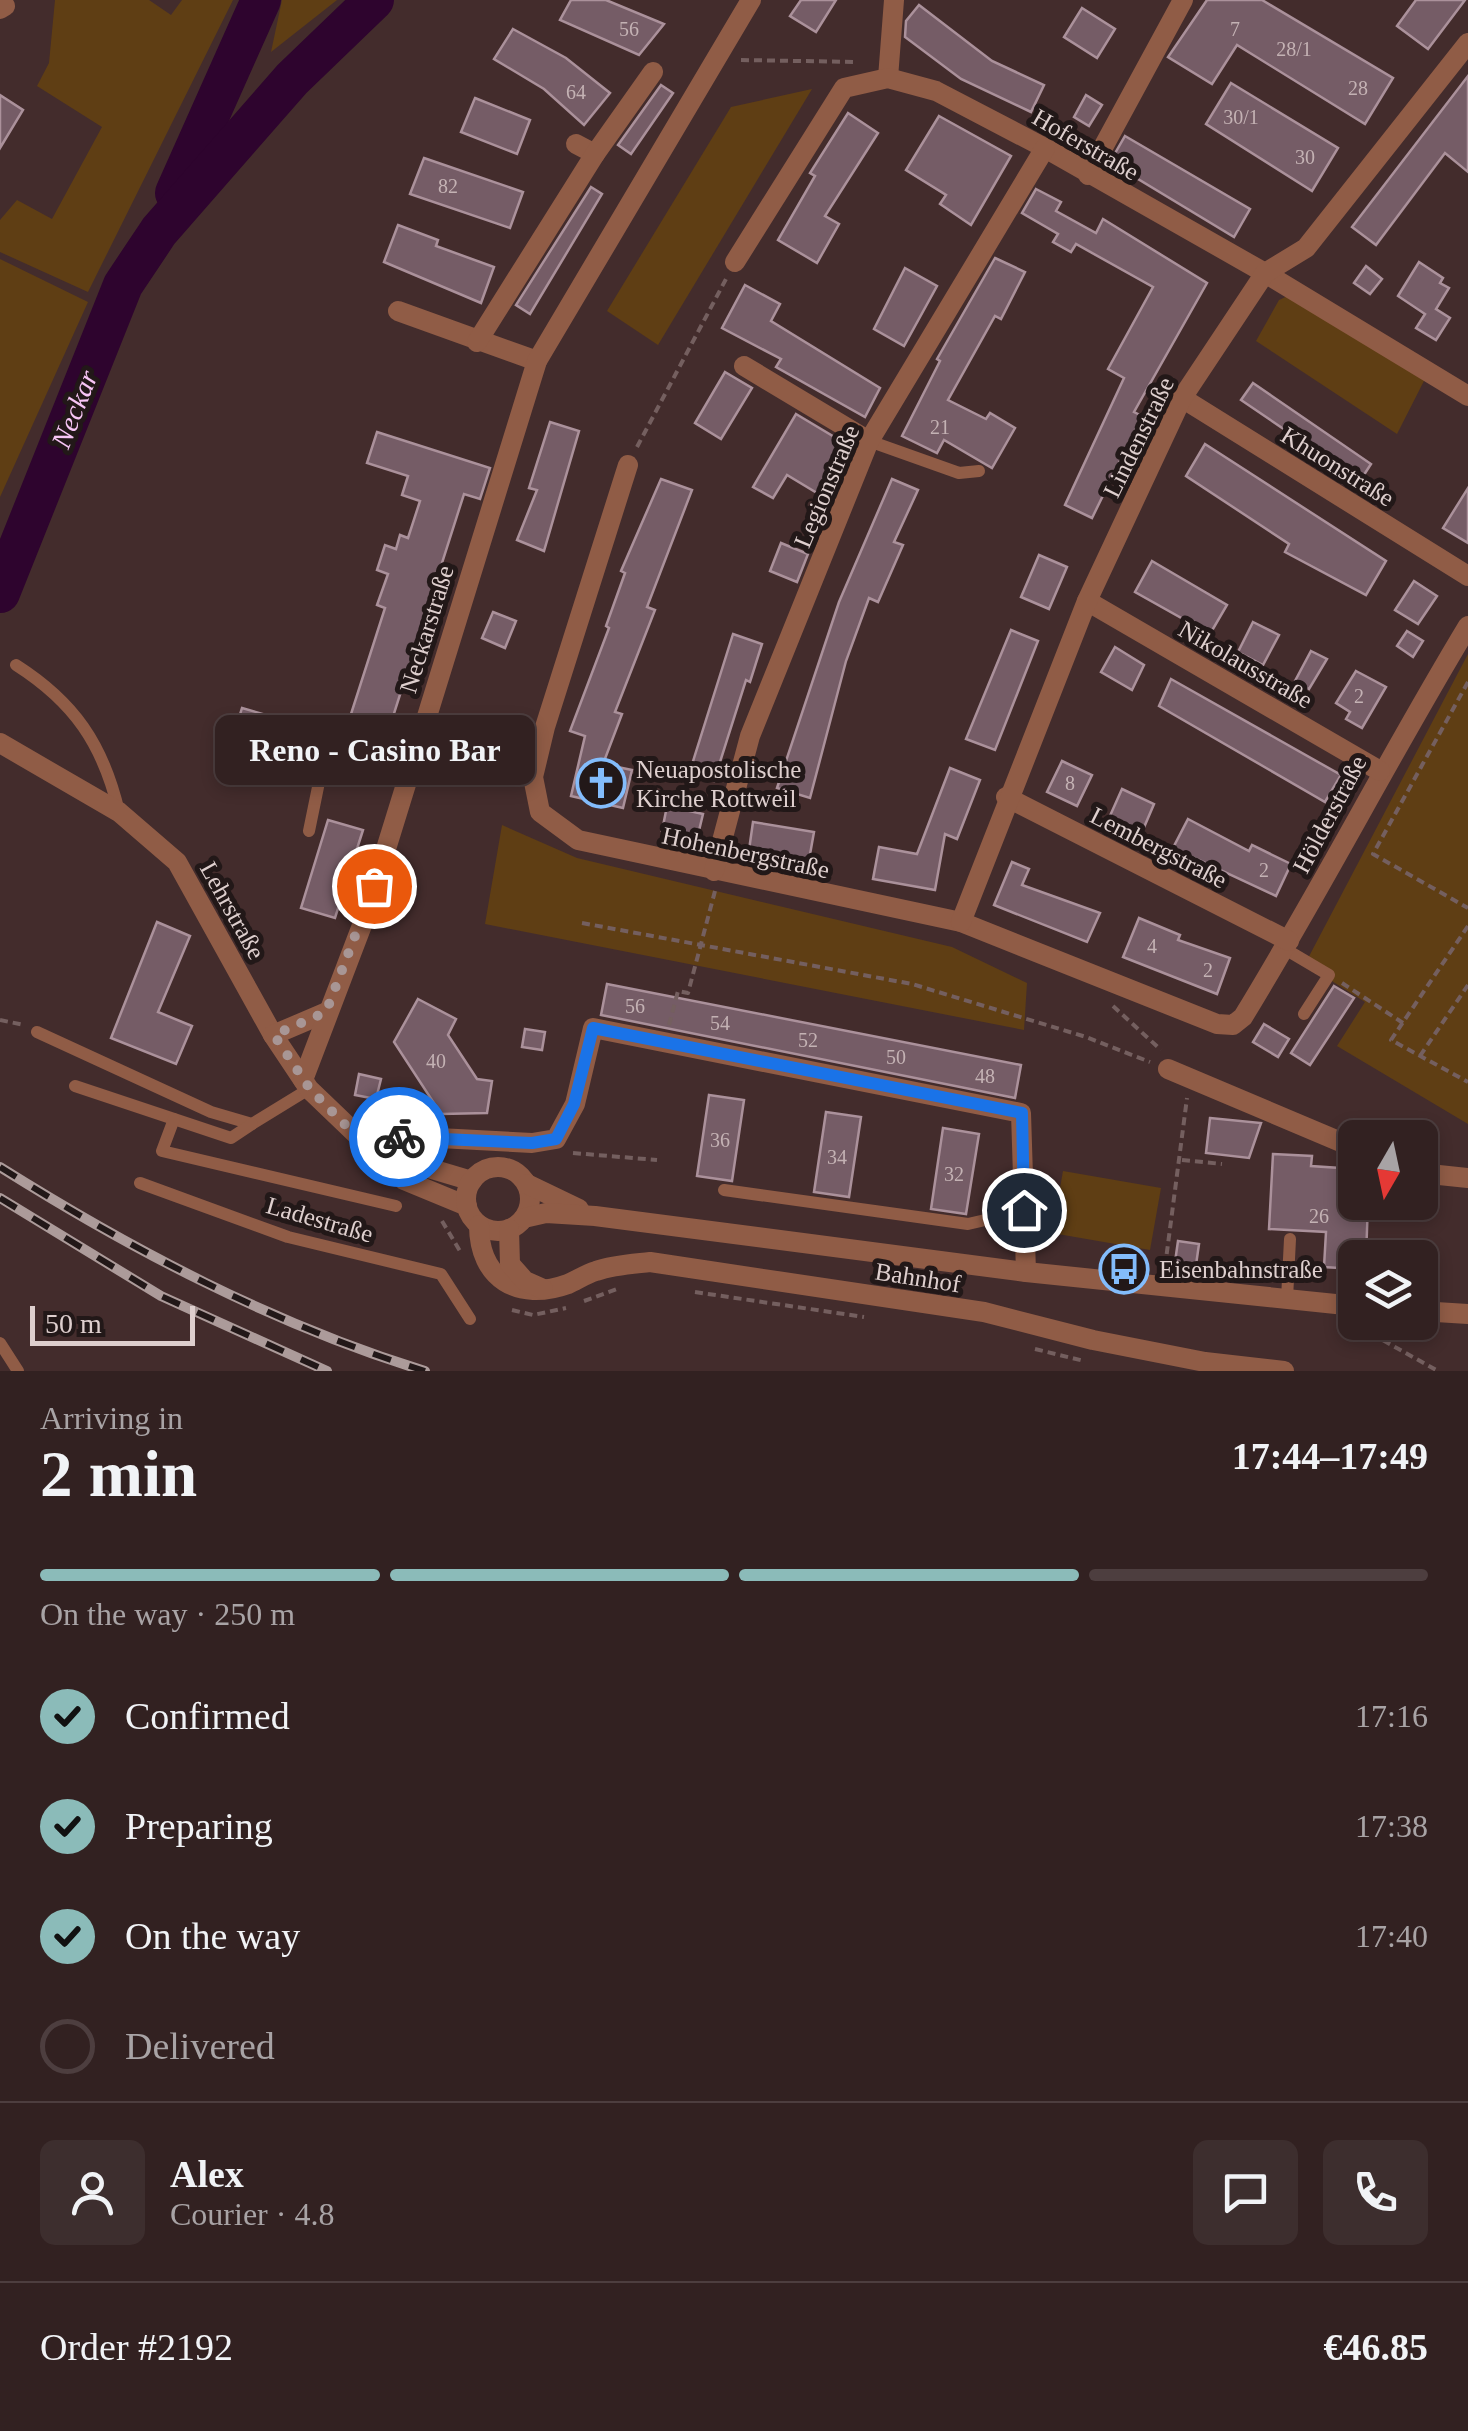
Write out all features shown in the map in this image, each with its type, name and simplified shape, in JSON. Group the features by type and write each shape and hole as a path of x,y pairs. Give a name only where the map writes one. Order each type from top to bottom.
{"street":[{"name":"Neckarstraße","path":"306,1085 326,1012 364,920 537,361 751,0"},
{"path":"735,262 844,88 888,78 894,0"},
{"path":"1088,175 1183,0"},
{"name":"Lindenstraße","path":"961,922 1006,798 1088,601 1182,398 1265,273 1306,248 1468,43"},
{"path":"477,342 595,154 653,72"},
{"name":"Hoferstraße","path":"888,78 936,91 1045,148 1265,273 1468,396"},
{"path":"576,144 595,154"},
{"name":"Legionstraße","path":"715,878 750,736 870,441 1045,148"},
{"path":"398,311 537,361"},
{"path":"744,366 870,441"},
{"name":"Khuonstraße","path":"1182,398 1468,576"},
{"name":"Hohenbergstraße","path":"628,465 545,727 533,778 540,812 578,840 715,878 961,922 1217,1024 1233,1025"},
{"name":"Nikolausstraße","path":"1088,601 1380,770"},
{"name":"Hölderstraße","path":"1233,1025 1243,1017 1287,945 1380,770 1468,626"},
{"name":"Lehrstraße","path":"0,742 119,812 177,862 306,1085 404,1180 467,1206"},
{"name":"Lembergstraße","path":"1006,798 1287,945"},
{"path":"274,1035 326,1012"},
{"path":"372,1152 400,1136 532,1143 556,1139 574,1104 593,1028 1022,1113 1026,1272"},
{"path":"1168,1068 1338,1141"},
{"name":"Lehrstraße","path":"372,1152 472,1181"},
{"path":"545,1289 528,1292 512,1288 494,1276 483,1254 479,1225 467,1206 472,1181 484,1170 513,1170 527,1184 594,1216"},
{"path":"1438,1175 1468,1178"},
{"path":"527,1184 530,1200 517,1224 510,1264 525,1281 545,1289"},
{"path":"479,1225 517,1224 546,1212 594,1216 1026,1272 1338,1304"},
{"name":"Bahnhof","path":"545,1289 594,1271 650,1262 984,1312 1204,1366 1284,1371"},
{"path":"1438,1312 1468,1314"}],"lane":[{"path":"870,441 959,472 980,470"},
{"path":"16,665 56,691 82,726 110,772 119,812"},
{"path":"309,831 326,748"},
{"path":"1287,945 1329,975 1304,1014"},
{"path":"37,1032 211,1112 252,1124"},
{"path":"75,1086 231,1138 306,1085"},
{"name":"Ladestraße","path":"174,1119 162,1151 396,1206"},
{"name":"Ladestraße","path":"140,1183 288,1237 441,1274 470,1319"},
{"path":"724,1190 968,1224 1024,1210"},
{"path":"1287,1299 1290,1238"},
{"path":"0,1343 18,1371"}],"path":[{"path":"712,60 857,62 888,78"},
{"path":"628,465 735,262"},
{"path":"1468,682 1372,854 1468,908"},
{"path":"664,1044 678,991 688,993 715,878"},
{"path":"582,922 912,984 1086,1037 1168,1068"},
{"path":"1468,926 1391,1040 1468,1082"},
{"path":"1329,975 1403,1022"},
{"path":"1106,978 1100,994 1190,1080 1163,1287"},
{"path":"1420,1056 1468,985"},
{"path":"0,1020 16,1021 37,1032"},
{"path":"556,1139 571,1153 588,1158 658,1160"},
{"path":"1180,1160 1222,1164"},
{"path":"1383,1340 1438,1371"}],"shaded area":[{"path":"55,0 149,0 171,15 182,0 233,0 88,292 0,252 0,220 17,200 52,219 102,127 37,86 49,63"},
{"path":"282,0 337,0 271,52"},
{"path":"812,89 658,345 607,311 731,107"},
{"path":"0,259 88,302 0,497"},
{"path":"1292,294 1428,373 1397,434 1256,341 1279,300"},
{"path":"1468,654 1468,1124 1337,1046 1365,1002 1305,964"},
{"path":"502,825 577,858 952,947 1027,983 1024,1030 485,924"},
{"path":"1063,1171 1161,1188 1150,1250 1052,1233"}],"building":[{"path":"571,0 606,0 664,24 639,55 560,20"},
{"path":"801,0 836,0 816,32 790,16"},
{"path":"1207,0 1262,0 1393,78 1365,124 1237,45 1212,84 1168,57"},
{"path":"1416,0 1465,0 1428,49 1397,26"},
{"path":"919,5 992,61 1044,85 1031,112 961,79 905,37 906,21"},
{"path":"1082,8 1115,29 1097,58 1064,37"},
{"path":"513,29 566,58 610,93 584,125 544,89 494,59"},
{"path":"1468,76 1468,172 1445,153 1376,245 1352,227"},
{"path":"1231,83 1338,148 1312,191 1206,124"},
{"path":"661,85 673,93 631,154 618,145"},
{"path":"0,95 23,110 0,148"},
{"path":"1086,95 1102,105 1089,126 1074,117"},
{"path":"475,98 530,120 517,154 461,132"},
{"path":"848,113 878,133 825,216 839,224 817,263 778,240 815,176 810,173"},
{"path":"939,116 1011,156 971,225 940,204 946,195 906,170"},
{"path":"1125,136 1250,209 1234,237 1110,162"},
{"path":"424,158 523,192 510,228 410,194"},
{"path":"591,187 602,194 530,314 516,305"},
{"path":"1036,189 1061,202 1056,211 1096,233 1103,219 1207,283 1134,412 1142,416 1092,518 1065,505 1124,378 1108,369 1153,287 1076,244 1071,252 1053,242 1058,234 1022,213"},
{"path":"398,225 438,240 436,246 494,267 481,303 384,262"},
{"path":"995,258 1025,272 1001,319 995,316 948,400 986,419 990,413 1015,428 992,468 944,440 937,453 902,436 940,361 937,359"},
{"path":"1419,262 1443,278 1440,283 1449,288 1436,309 1450,318 1436,340 1416,328 1425,314 1398,296"},
{"path":"1366,266 1382,279 1370,294 1354,283"},
{"path":"905,268 937,286 904,346 874,329"},
{"path":"745,285 780,304 771,321 880,388 865,417 776,367 781,359 722,328"},
{"path":"725,372 752,388 721,439 695,423"},
{"path":"1253,383 1371,464 1360,481 1241,400"},
{"path":"796,414 846,444 817,493 787,475 773,498 753,487"},
{"path":"550,422 579,431 544,551 517,540 537,490 529,488"},
{"path":"377,432 490,468 480,499 464,494 382,751 387,752 381,769 351,760 356,743 343,739 385,608 377,605 388,574 377,570 385,545 396,549 400,535 408,538 420,501 402,495 408,476 367,463"},
{"path":"1205,444 1386,561 1366,595 1285,552 1289,544 1186,476"},
{"path":"661,479 692,490 647,607 655,610 615,712 622,714 603,764 632,770 623,808 571,796 585,736 570,731 609,628 606,626 625,573 621,571"},
{"path":"892,479 918,490 894,542 903,545 878,602 869,598 846,661 810,798 777,788 839,602"},
{"path":"1468,488 1468,543 1443,528"},
{"path":"781,543 808,554 797,582 770,571"},
{"path":"1039,555 1067,567 1049,609 1021,597"},
{"path":"1152,561 1227,605 1210,634 1135,592"},
{"path":"1414,581 1437,596 1418,624 1395,610"},
{"path":"493,612 516,621 505,648 482,638"},
{"path":"1253,622 1279,635 1263,665 1238,652"},
{"path":"1011,630 1038,641 995,750 966,739"},
{"path":"1407,631 1423,641 1413,657 1397,646"},
{"path":"733,634 762,644 750,682 746,680 714,781 689,774"},
{"path":"1115,647 1144,665 1132,690 1101,672"},
{"path":"1311,651 1327,659 1309,689 1295,681"},
{"path":"1356,671 1386,687 1362,728 1346,719 1350,712 1336,703"},
{"path":"1171,679 1341,775 1325,802 1159,706"},
{"path":"242,708 270,716 259,752 231,744"},
{"path":"1062,761 1092,775 1077,806 1047,792"},
{"path":"950,768 980,780 957,839 945,834 935,890 873,879 879,847 917,854"},
{"path":"1122,789 1154,804 1142,832 1109,818"},
{"path":"667,806 703,814 697,839 662,831"},
{"path":"1188,819 1249,851 1252,845 1291,864 1276,896 1173,848"},
{"path":"328,820 363,830 335,918 301,908"},
{"path":"753,822 814,832 809,860 749,850"},
{"path":"1012,862 1029,869 1022,885 1100,913 1087,942 994,905"},
{"path":"1139,918 1180,935 1178,940 1230,958 1217,994 1123,957"},
{"path":"157,922 190,936 158,1012 192,1026 176,1064 111,1038"},
{"path":"607,984 1021,1065 1015,1098 601,1015"},
{"path":"1334,986 1354,998 1310,1065 1291,1053"},
{"path":"418,999 456,1019 448,1035 477,1079 492,1081 487,1113 441,1114 394,1042"},
{"path":"1264,1024 1289,1039 1278,1057 1253,1042"},
{"path":"525,1029 545,1032 542,1050 522,1047"},
{"path":"359,1074 381,1079 376,1099 355,1095"},
{"path":"709,1095 744,1100 732,1181 697,1176"},
{"path":"826,1112 861,1117 849,1197 814,1192"},
{"path":"1210,1118 1261,1123 1249,1158 1206,1153"},
{"path":"943,1128 979,1134 966,1214 931,1209"},
{"path":"1273,1154 1312,1156 1311,1166 1338,1168 1338,1220 1367,1220 1367,1240 1338,1240 1338,1268 1324,1267 1326,1232 1269,1229"},
{"path":"1178,1241 1199,1244 1196,1265 1175,1262"}],"waterway":[{"name":"Neckar","path":"175,193 261,0"},
{"name":"Neckar","path":"0,593 123,285 159,231 292,79 374,0"}],"railway":[{"path":"0,1167 102,1228 206,1283 313,1331 425,1371"},
{"path":"0,1198 161,1296 327,1371"}],"way so far":[{"path":"374,886 326,1012 274,1035 302,1080 372,1152 399,1137"}],"place":[{"name":"Neuapostolische Kirche Rottweil","path":"601,783"},
{"name":"Reno - Casino Bar","path":"374,886"},
{"name":"Eisenbahnstraße","path":"1124,1269"}],"route":[{"path":"399,1137 532,1143 556,1139 567,1125 593,1028 1022,1113 1024,1210"}]}
